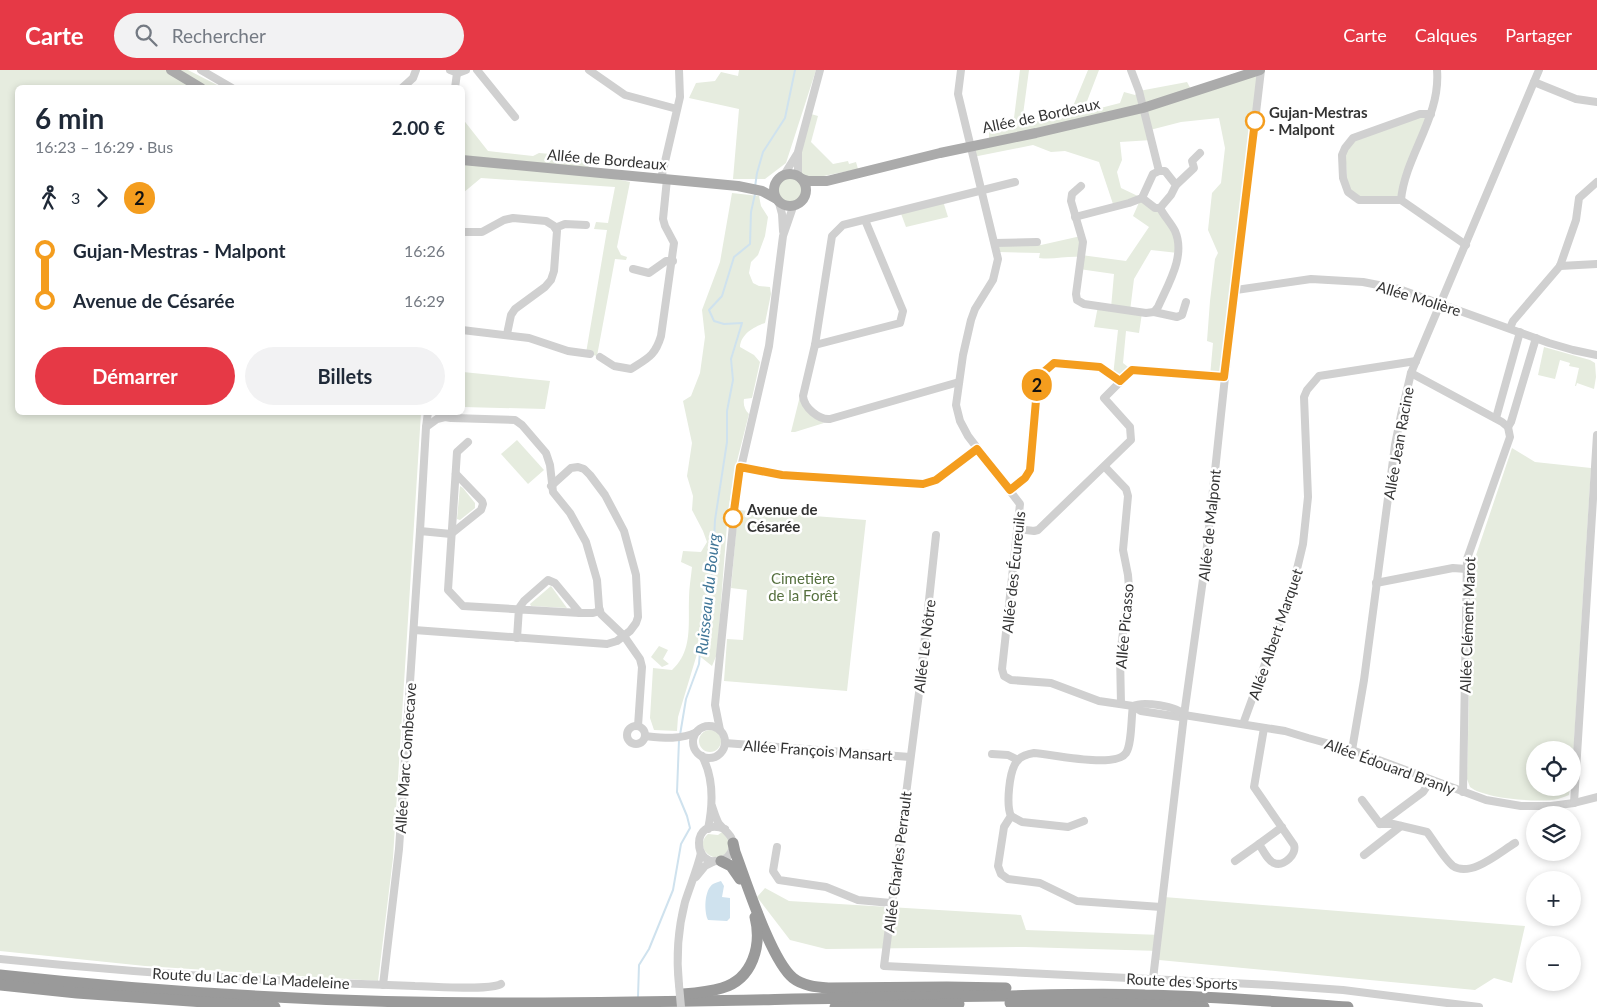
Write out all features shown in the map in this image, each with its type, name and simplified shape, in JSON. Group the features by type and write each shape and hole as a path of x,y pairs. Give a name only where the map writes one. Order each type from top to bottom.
{"highway":[{"path":"733,843 767,934 778,957 788,974 802,983 811,986 829,988 947,987 1053,990 1222,997 1348,1007"},
{"path":"649,999 708,992 724,988 740,978 752,963 758,944 755,918 736,870 732,866 718,861"},
{"path":"0,975 75,984 244,996 445,1003 552,1003 574,999 1146,994"},
{"path":"0,985 77,993 275,1007"},
{"path":"836,1007 967,1003 1099,1003 1204,1007"}],"main road":[{"path":"171,70 196,85"},
{"name":"Allée de Bordeaux","path":"800,177 808,181 827,181 970,146 1144,108 1260,70"},
{"name":"Allée de Bordeaux","path":"465,160 761,188 780,178"},
{"path":"789,174 800,177 806,187 806,197 798,205 788,207 777,200 774,190 780,178 789,174"},
{"name":"Allée de Bordeaux","path":"806,197 827,181"},
{"name":"Allée de Bordeaux","path":"761,188 777,200"}],"street":[{"path":"201,70 227,85"},
{"path":"405,85 413,78 416,70"},
{"path":"455,85 453,72 466,70"},
{"path":"477,70 515,116"},
{"path":"600,357 614,366 631,369 658,349 673,261 674,243 663,219 664,179 680,97 679,70"},
{"path":"800,177 798,152 820,70"},
{"name":"Allée des Écureuils","path":"960,70 958,94 998,259 993,280 973,314 959,382 956,409 962,425 977,449 1020,502 1002,669 1004,676 1011,680 1051,683 1099,701 1133,706 1141,711 1180,717 1184,715"},
{"path":"1131,70 1144,108 1159,171"},
{"name":"Allée de Malpont","path":"1153,979 1184,715 1205,565 1224,377 1236,290 1260,70"},
{"path":"1401,200 1402,185 1431,114 1438,78 1437,70"},
{"name":"Allée Jean Racine","path":"1352,750 1364,680 1397,436 1411,373 1539,70"},
{"path":"592,71 625,95 677,109"},
{"path":"1534,82 1576,99 1597,102"},
{"path":"1431,114 1420,114 1353,138 1342,155 1343,178 1348,192 1359,200 1401,200 1466,245"},
{"path":"780,178 798,152"},
{"path":"1160,208 1171,195 1176,185 1194,168 1192,161 1200,153"},
{"path":"1075,217 1142,198 1153,174 1159,171 1165,171 1176,185"},
{"path":"959,382 825,419 818,416 808,407 804,400 815,346 832,236 843,225 1015,182"},
{"path":"1510,328 1513,321 1560,266 1576,220 1579,198 1597,182"},
{"path":"1082,186 1072,194 1071,201 1083,242 1076,294 1077,300 1084,304 1146,314 1154,312 1177,317 1182,315 1186,302"},
{"path":"1142,198 1155,208 1160,208"},
{"path":"710,774 716,756 722,750 725,743 720,730 715,705 735,500 740,467 769,346 783,236 782,214 777,200"},
{"path":"783,236 793,207"},
{"path":"1154,312 1158,307 1178,258 1179,244 1174,230 1160,208"},
{"path":"465,232 482,232 504,220 513,218 546,221 555,228 557,238 553,276 548,284 511,315 507,334"},
{"path":"815,346 900,324 904,311 865,220"},
{"path":"555,228 565,224 586,225"},
{"path":"995,243 1037,242"},
{"path":"632,269 649,273 666,261 673,261"},
{"path":"1560,266 1597,264"},
{"name":"Allée Molière","path":"1236,290 1273,283 1324,279 1363,282 1399,289 1536,338 1573,350 1597,354"},
{"path":"465,330 529,338 568,351 590,354"},
{"path":"1496,418 1520,332"},
{"name":"Allée Clément Marot","path":"1463,792 1467,559 1510,437 1508,427 1512,422 1536,338"},
{"name":"Allée Albert Marquet","path":"1243,724 1292,590 1304,544 1308,497 1304,397 1307,390 1319,376 1416,361"},
{"path":"1010,490 1025,478 1030,470 1038,377 1054,363 1100,367 1120,381"},
{"path":"1018,530 1034,532 1038,530 1131,440 1130,427 1104,398 1132,370 1224,377"},
{"path":"1411,373 1496,418 1508,427"},
{"name":"Allée Marc Combecave","path":"383,985 399,849 428,415"},
{"path":"426,427 442,415 505,419 519,422 548,457 552,489 570,514 586,542 597,580 600,611 624,636 640,658 642,667 638,726"},
{"path":"1574,802 1597,435"},
{"path":"468,442 458,452 448,590 463,606 580,613 600,611"},
{"path":"740,467 782,475 923,484 936,480 977,449"},
{"path":"414,630 607,644 617,641 634,627 638,620 638,599 633,559 621,523 600,487 584,469 578,467 571,468 552,489"},
{"name":"Allée Picasso","path":"1105,467 1126,489 1128,496 1123,550 1129,588 1120,655 1120,704"},
{"path":"420,531 451,534 481,510 482,501 456,474"},
{"name":"Allée Le Nôtre","path":"910,757 928,618 936,535"},
{"path":"1376,583 1453,568 1466,569"},
{"path":"517,638 519,608 524,601 548,580 555,583 580,613"},
{"path":"686,741 704,727 715,705"},
{"path":"1084,821 1068,827 1022,822 1011,816 1008,806 1011,775 1014,766 1018,760 1034,752 1095,760 1120,758 1125,754 1128,747 1133,706"},
{"name":"Allée Édouard Branly","path":"1184,715 1285,731 1352,750 1486,800 1521,806 1551,806 1597,797"},
{"path":"638,726 643,729 646,736 644,741 639,744 633,744 628,741 626,735 629,729 638,726"},
{"path":"704,727 712,726 720,730"},
{"path":"1259,844 1272,862 1276,864 1281,864 1294,854 1296,850 1254,787 1264,728"},
{"path":"696,749 694,740 697,732"},
{"path":"646,736 686,741 702,756 710,774 712,806 708,828 700,836 698,842 701,853 679,929 677,956 681,1007"},
{"name":"Allée François Mansart","path":"725,743 910,757"},
{"path":"992,754 1008,755 1018,760"},
{"path":"702,756 716,756"},
{"name":"Allée Charles Perrault","path":"884,966 910,757"},
{"path":"1380,824 1423,792 1431,780"},
{"path":"1362,800 1380,824 1401,826 1427,832 1452,866 1460,869 1469,870 1477,867 1515,843"},
{"path":"693,881 705,866 730,854 733,843 732,838 716,818 712,806"},
{"path":"1011,816 1004,827 998,866 1001,874 1004,876 1012,880 1040,883 1077,901 1161,907"},
{"path":"1364,855 1401,826"},
{"path":"1235,860 1282,827"},
{"path":"708,828 725,829"},
{"path":"777,847 774,871 779,880 826,888 858,900 891,903"},
{"path":"701,853 709,860 718,861"},
{"name":"Route du Lac de La Madeleine","path":"0,958 216,977 383,985 485,987 501,984"},
{"name":"Route des Sports","path":"884,966 1343,990 1479,1007"}],"green space":[{"path":"0,70 188,70 217,85 15,85 15,415 421,415 393,858 378,981 145,966 0,951"},
{"path":"739,70 816,70 786,163 765,179 733,179 739,109 689,98 696,83 715,81 721,72 738,76"},
{"path":"1020,70 1029,70 1022,122 1029,123 1044,120 1045,118 1069,116 1088,70 1099,70 1084,109 1089,111 1120,103 1124,92 1135,95 1139,91 1187,82 1193,93 1260,70 1225,377 1210,376 1213,343 1207,341 1215,259 1218,253 1208,230 1212,193 1221,183 1225,148 1219,118 1181,122 1150,130 1152,140 1120,142 1122,160 1117,172 1121,188 1142,198 1155,208 1174,230 1178,253 1151,250 1134,279 1130,311 1142,313 1139,333 1126,331 1123,363 1132,370 1120,381 1113,376 1118,330 1094,327 1098,306 1111,308 1114,274 1079,269 1080,257 1039,258 1040,253 999,252 998,245 1041,245 1081,236 1081,255 1126,261 1149,227 1133,216 1141,198 1114,207 1099,162 1065,151 1051,152 1033,145 973,157 970,146 989,142 989,128 1006,129 1013,126"},
{"path":"811,114 818,116 811,142 833,164 848,161 849,164 856,162 858,169 814,178 805,177 801,172 801,154"},
{"path":"1431,114 1401,200 1359,200 1348,192 1345,148 1353,138"},
{"path":"465,122 488,151 533,156 539,153 563,155 564,158 571,159 577,155 587,164 592,172 465,160"},
{"path":"465,164 612,178 630,182 617,247 621,255 627,257 626,260 615,259 597,356 586,353 607,230 594,229 596,222 608,223 615,187 481,178 465,191"},
{"path":"790,178 799,182 803,191 799,200 790,204 781,200 777,191 781,182"},
{"path":"732,193 759,196 761,206 768,217 765,236 758,255 751,262 749,273 753,283 759,286 770,287 771,294 765,323 745,335 740,347 754,355 760,362 752,398 744,399 746,411 749,414 736,465 728,511 717,654 712,666 697,654 678,717 677,731 654,730 650,718 653,668 672,670 679,663 688,637 692,567 681,562 683,551 701,552 707,542 692,510 693,496 687,476 692,443 683,401 691,396 700,373 705,337 702,310 720,262"},
{"path":"943,201 948,217 906,227 900,211"},
{"path":"1544,347 1595,363 1596,377 1594,389 1577,383 1575,386 1579,368 1569,366 1570,363 1560,360 1555,379 1538,375"},
{"path":"465,372 550,381 545,409 465,407"},
{"path":"800,396 809,412 824,423 791,432"},
{"path":"517,440 544,470 528,484 501,454"},
{"path":"1512,448 1535,462 1591,468 1574,741 1526,741 1526,796 1566,796 1550,800 1513,799 1477,791 1470,787 1467,779 1472,567"},
{"path":"460,486 475,503 475,508 460,520 457,519"},
{"name":"Cimetière de la Forêt","path":"738,510 866,520 847,691 724,681 727,639 743,640 747,590 731,588"},
{"path":"551,586 567,608 531,606 530,604"},
{"path":"659,646 668,650 663,659 669,664 662,667 651,657"},
{"path":"710,730 718,733 721,741 718,749 710,752 702,749 699,741 702,733"},
{"path":"722,832 730,840 728,850 723,856 717,858 706,852 703,847 703,841 708,834 718,835"},
{"path":"765,888 789,901 1021,915 1026,930 1161,935 1164,897 1525,926 1512,983 1494,978 1475,990 1159,960 1159,951 1025,947 826,949 790,940 757,897"}],"water":[{"path":"721,881 724,886 722,897 730,898 730,918 727,921 708,920 705,907 706,896 713,884"}],"waterway":[{"name":"Ruisseau du Bourg","path":"755,187 763,152 785,118 795,70"},
{"name":"Ruisseau du Bourg","path":"680,735 686,699 699,664 703,615 709,602 715,520 727,442 727,411 733,380 731,359 742,323 724,324 714,321 709,310 722,296 734,257 750,244 751,212 755,194"},
{"name":"Ruisseau du Bourg","path":"638,997 639,965 649,949 673,890 681,844 690,828 677,792 679,740"}],"bus line":[{"name":"2","path":"733,518 740,467 782,475 923,484 936,480 977,449 1010,490 1025,478 1030,470 1038,377 1054,363 1100,367 1120,381 1132,370 1224,377 1255,121"}],"place":[{"name":"Gujan-Mestras - Malpont","path":"1255,121"},
{"name":"Avenue de Césarée","path":"733,518"}]}
